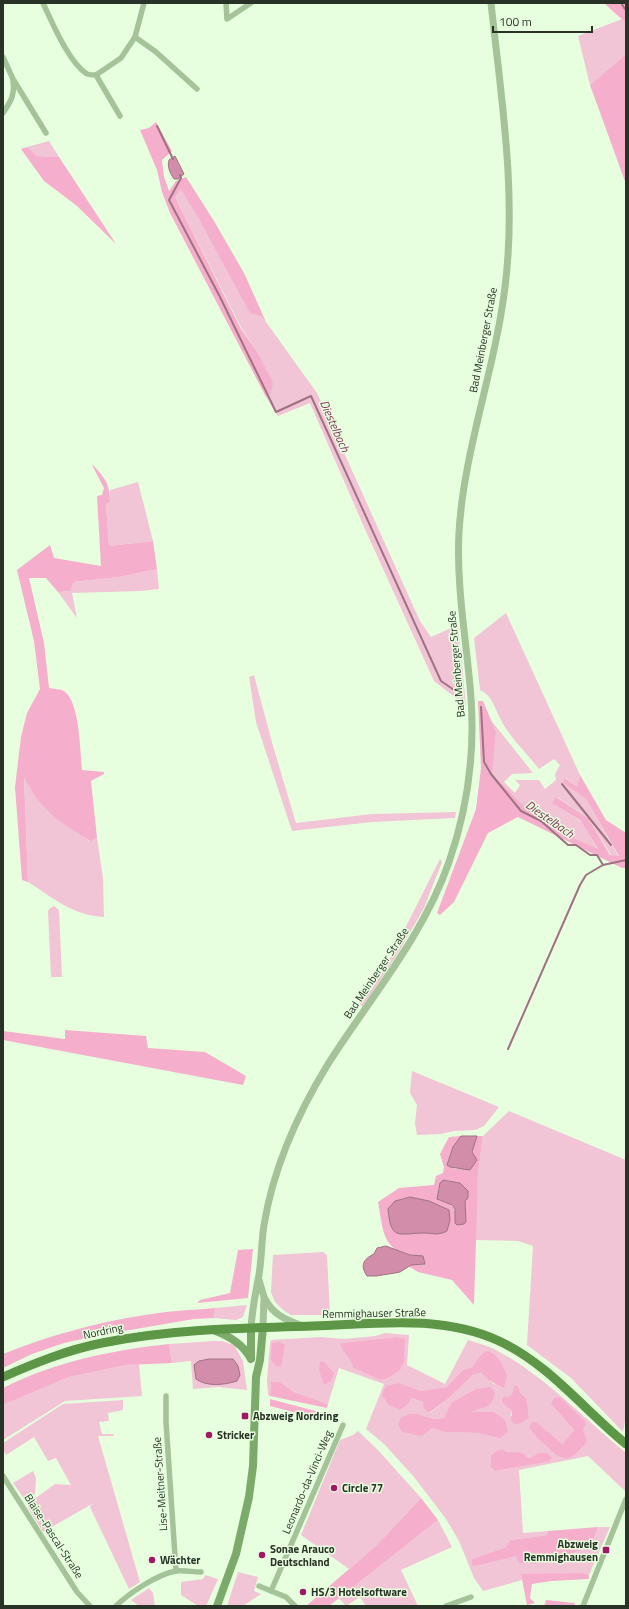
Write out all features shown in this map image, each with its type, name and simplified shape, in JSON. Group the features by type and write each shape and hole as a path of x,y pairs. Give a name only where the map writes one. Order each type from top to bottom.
{"main road":[{"name":"Remmighauser Straße","path":"251,1328 435,1323 476,1332 500,1341 537,1363 626,1444"},
{"name":"Nordring","path":"3,1377 68,1352 100,1343 140,1336 251,1328"},
{"name":"Bad Meinberger Straße","path":"251,1328 251,1359 256,1377"},
{"name":"Bad Meinberger Straße","path":"217,1606 236,1554 249,1497 253,1466 256,1377 260,1360 263,1328"},
{"path":"213,1330 225,1334 238,1343 247,1351 251,1359"}],"street":[{"path":"43,3 57,34 80,69 88,75 96,75 121,58 135,37 144,3"},
{"path":"226,3 226,19 251,3"},
{"name":"Bad Meinberger Straße","path":"251,1328 254,1298 259,1278 266,1212 275,1178 291,1136 326,1067 387,978 426,914 449,863 465,803 472,746 472,721 460,599 459,534 465,479 500,320 507,275 510,232 506,151 491,3"},
{"path":"135,37 156,52 197,89"},
{"path":"3,57 13,79 46,133"},
{"path":"96,75 120,116"},
{"path":"3,113 10,103 14,91 13,79"},
{"name":"Bad Meinberger Straße","path":"259,1278 264,1297 263,1328"},
{"path":"264,1297 273,1312 282,1319 302,1326"},
{"name":"Lise-Meitner-Straße","path":"166,1396 166,1422 176,1571"},
{"name":"Leonardo-da-Vinci-Weg","path":"271,1591 343,1425"},
{"name":"Blaise-Pascal-Straße","path":"3,1476 77,1592 90,1606"},
{"path":"583,1606 626,1499"},
{"path":"116,1606 130,1594 143,1586 176,1571 201,1572"},
{"path":"258,1586 286,1597 295,1606"},
{"path":"446,1606 471,1597"}],"shaded area":[{"path":"605,3 626,3 626,23 606,5"},
{"path":"622,19 626,23 626,54 590,85 578,36"},
{"path":"626,54 626,184 590,85"},
{"path":"156,122 172,151 162,160 164,177 169,191 176,181 186,177 214,221 244,273 266,322 261,316 250,313 199,219 181,190 175,197 241,329 256,350 273,383 271,393 266,397 170,213 162,192 157,170 140,130 149,128"},
{"path":"49,141 59,157 37,156 27,147"},
{"path":"27,147 37,156 59,157 116,244 77,206 44,181 21,149"},
{"path":"175,156 184,174 178,179 174,179 170,172 168,163 169,160"},
{"path":"181,190 261,316 317,393 420,621 431,637 458,625 466,706 434,681 310,403 278,416 266,397 271,393 256,350 242,329 175,197"},
{"path":"92,464 106,481 109,490 110,502 106,504 109,546 153,541 157,569 119,577 74,582 70,591 58,592 46,578 29,578 44,643 49,688 64,691 73,705 80,740 82,770 104,772 104,774 91,781 97,838 90,841 55,818 36,798 24,777 28,882 22,880 15,787 21,737 27,713 40,689 34,641 17,570 50,545 54,558 101,566 97,496 102,495 104,488"},
{"path":"138,482 153,541 109,546 106,504 110,502 110,490"},
{"path":"157,569 159,589 72,593 77,618 58,592 70,591 74,582 119,577"},
{"path":"506,613 580,775 577,788 566,778 563,783 586,799 619,857 611,855 588,818 557,797 553,803 583,823 598,850 560,832 521,803 491,774 496,732 490,719 533,773 512,774 504,782 515,793 520,785 515,780 539,780 545,789 556,780 555,774 560,765 554,759 539,769 508,732 488,695 480,690 474,638"},
{"path":"254,675 296,823 372,814 456,812 455,818 372,822 292,831 256,722 249,677"},
{"path":"478,701 483,701 496,732 492,774 521,803 560,832 598,849 581,821 552,803 556,797 588,818 610,855 619,856 586,799 563,783 565,778 577,787 580,775 606,820 626,833 626,868 622,868 518,817 488,833 454,902 440,915 437,913 476,809 481,768"},
{"path":"24,776 36,798 89,841 97,838 103,878 104,917 93,916 73,910 28,882"},
{"path":"440,859 442,862 424,908 400,950 363,1007 359,1003 390,958"},
{"path":"54,906 59,910 62,977 51,977 48,911"},
{"path":"65,1030 146,1036 148,1048 205,1052 246,1076 243,1085 3,1040 3,1031 65,1039"},
{"path":"412,1071 499,1107 484,1126 475,1130 417,1135 415,1123 417,1105 410,1093"},
{"path":"509,1111 626,1160 626,1416 623,1432 571,1378 527,1345 533,1246 518,1241 475,1240 478,1174 483,1136"},
{"path":"461,1136 453,1147 447,1165 455,1169 459,1169 477,1161 472,1154 474,1143 477,1136 483,1136 478,1174 474,1305 452,1280 418,1272 408,1266 423,1265 423,1256 400,1251 392,1247 387,1241 378,1202 399,1188 434,1185 436,1176 443,1173 444,1167 440,1154 449,1137","holes":["446,1180 460,1183 463,1187 466,1222 455,1219 454,1209 447,1203 440,1201 438,1189","410,1197 423,1200 437,1206 450,1220 447,1231 438,1234 397,1233 391,1226 388,1209 400,1199"]},
{"path":"461,1136 477,1136 472,1152 477,1160 470,1170 450,1167 447,1165 453,1147"},
{"path":"443,1180 460,1183 468,1191 468,1198 465,1201 466,1222 464,1224 457,1225 455,1223 455,1209 452,1205 437,1199 440,1183"},
{"path":"410,1197 429,1201 449,1210 450,1220 447,1231 438,1234 397,1233 391,1226 388,1209 395,1201"},
{"path":"386,1246 410,1255 423,1256 425,1264 411,1265 400,1272 367,1276 363,1266 365,1261 374,1254 377,1248"},
{"path":"253,1249 248,1298 197,1303 200,1300 230,1293 238,1250"},
{"path":"323,1252 327,1255 330,1315 291,1315 275,1302 271,1292 273,1255"},
{"path":"247,1305 243,1317 236,1320 214,1318 215,1308"},
{"path":"215,1308 214,1318 194,1319 64,1343 32,1354 3,1368 3,1354 37,1341 73,1330 127,1318"},
{"path":"385,1333 409,1335 407,1365 445,1384 468,1340 494,1349 530,1371 626,1453 626,1492 588,1456 519,1470 523,1533 548,1531 547,1535 510,1540 506,1547 472,1559 516,1556 518,1563 542,1563 579,1551 592,1544 598,1527 610,1527 589,1575 583,1573 521,1575 522,1580 483,1591 474,1578 459,1541 446,1519 414,1477 384,1444 366,1429 384,1384 339,1368 328,1404 294,1392 280,1382 271,1381 270,1396 268,1395 267,1380 271,1340 321,1337 343,1339 375,1336","holes":["396,1337 405,1340 386,1379 380,1380 353,1368 351,1359 340,1343","478,1358 496,1385 481,1373 473,1375 449,1398 430,1413 423,1402 411,1398 400,1383 421,1391 446,1387 463,1370 472,1367","514,1385 518,1386 520,1392 527,1399 529,1418 510,1416 512,1411 502,1403 502,1398 505,1396 509,1398 512,1394","451,1403 500,1437 477,1433 444,1432 432,1428 418,1414 434,1419 444,1418","551,1404 587,1442 577,1453 568,1458 559,1456 535,1436 529,1428 562,1444 574,1430","502,1449 507,1452 530,1458 538,1453 548,1462 495,1471 491,1455"]},
{"path":"396,1337 405,1339 404,1362 400,1370 386,1379 380,1380 353,1368 351,1361 340,1343"},
{"path":"222,1341 234,1345 243,1361 247,1390 218,1387 193,1389 191,1361 172,1363 169,1344"},
{"path":"279,1342 285,1345 281,1367 276,1366 271,1360 272,1343"},
{"path":"169,1344 172,1363 127,1365 69,1377 3,1405 3,1388 42,1371 84,1358"},
{"path":"486,1351 497,1357 507,1375 504,1388 488,1380 481,1373 473,1375 449,1398 429,1413 424,1408 423,1402 411,1398 408,1404 400,1410 389,1405 382,1395 386,1386 400,1383 421,1391 446,1387 463,1370 472,1367 478,1358"},
{"path":"209,1359 233,1359 238,1366 240,1375 237,1381 227,1384 210,1384 200,1382 196,1379 194,1365 199,1361"},
{"path":"320,1362 324,1362 334,1373 331,1381 324,1385 319,1370"},
{"path":"139,1364 142,1396 65,1401 3,1440 3,1405 69,1377 127,1365"},
{"path":"271,1381 280,1382 294,1392 328,1404 327,1408 270,1396"},
{"path":"514,1385 518,1386 520,1392 527,1399 529,1418 521,1423 515,1424 511,1420 512,1411 502,1403 502,1398 505,1396 509,1397 512,1394"},
{"path":"490,1387 495,1393 492,1402 486,1407 470,1412 493,1412 505,1420 508,1432 500,1438 477,1433 444,1432 432,1428 422,1436 402,1432 398,1425 401,1418 410,1414 418,1414 434,1419 444,1418 451,1403 476,1389"},
{"path":"559,1397 583,1419 586,1424 583,1429 587,1442 577,1453 568,1458 564,1458 554,1453 529,1428 532,1422 536,1422 562,1444 574,1430 551,1404 554,1398"},
{"path":"270,1399 323,1413 325,1416 323,1420 270,1406"},
{"path":"123,1400 123,1410 108,1413 109,1421 99,1422 102,1434 113,1434 114,1436 98,1436 140,1582 129,1589 90,1507 92,1504 43,1532 28,1508 29,1503 55,1484 71,1485 56,1458 48,1461 34,1437 6,1455 3,1450 3,1443 63,1404"},
{"path":"358,1431 377,1449 421,1498 376,1546 349,1569 301,1535 340,1440 353,1435"},
{"path":"502,1449 507,1452 523,1453 526,1457 530,1458 538,1453 547,1453 552,1458 548,1462 495,1471 491,1467 491,1455"},
{"path":"33,1471 36,1478 35,1494 25,1500 13,1483"},
{"path":"421,1498 438,1520 329,1606 306,1606 376,1546"},
{"path":"438,1520 452,1547 401,1570 418,1606 366,1606 360,1597 346,1606 339,1598"},
{"path":"598,1527 592,1544 579,1551 542,1563 518,1563 516,1556 474,1566 472,1565 472,1559 506,1547 510,1540 547,1535 548,1531"},
{"path":"238,1572 258,1577 254,1591 261,1594 243,1606 227,1606"},
{"path":"583,1573 589,1575 589,1579 552,1581 532,1584 530,1598 535,1603 527,1605 521,1574"},
{"path":"205,1575 218,1579 206,1606 198,1606 181,1595 181,1582 203,1579"},
{"path":"149,1588 153,1593 155,1606 139,1606 131,1600"},
{"path":"546,1600 575,1603 574,1606 544,1606"}],"waterway":[{"path":"621,3 625,9"},
{"name":"Diestelbach","path":"157,126 173,159"},
{"name":"Diestelbach","path":"180,175 181,178 169,200 220,297 276,412 311,396 441,681 460,694"},
{"name":"Diestelbach","path":"481,707 484,762 491,774 521,811 541,821 568,845 576,845 590,855 597,855 603,865 626,860"},
{"path":"562,784 611,845"},
{"path":"508,1049 580,885 586,875 603,865"}],"place":[{"name":"Abzweig Nordring","path":"245,1416"},
{"name":"Stricker","path":"209,1435"},
{"name":"Circle 77","path":"334,1488"},
{"name":"Abzweig Remmighausen","path":"606,1550"},
{"name":"Sonae Arauco Deutschland","path":"262,1555"},
{"name":"Wächter","path":"152,1560"},
{"name":"HS/3 Hotelsoftware","path":"303,1592"}]}
